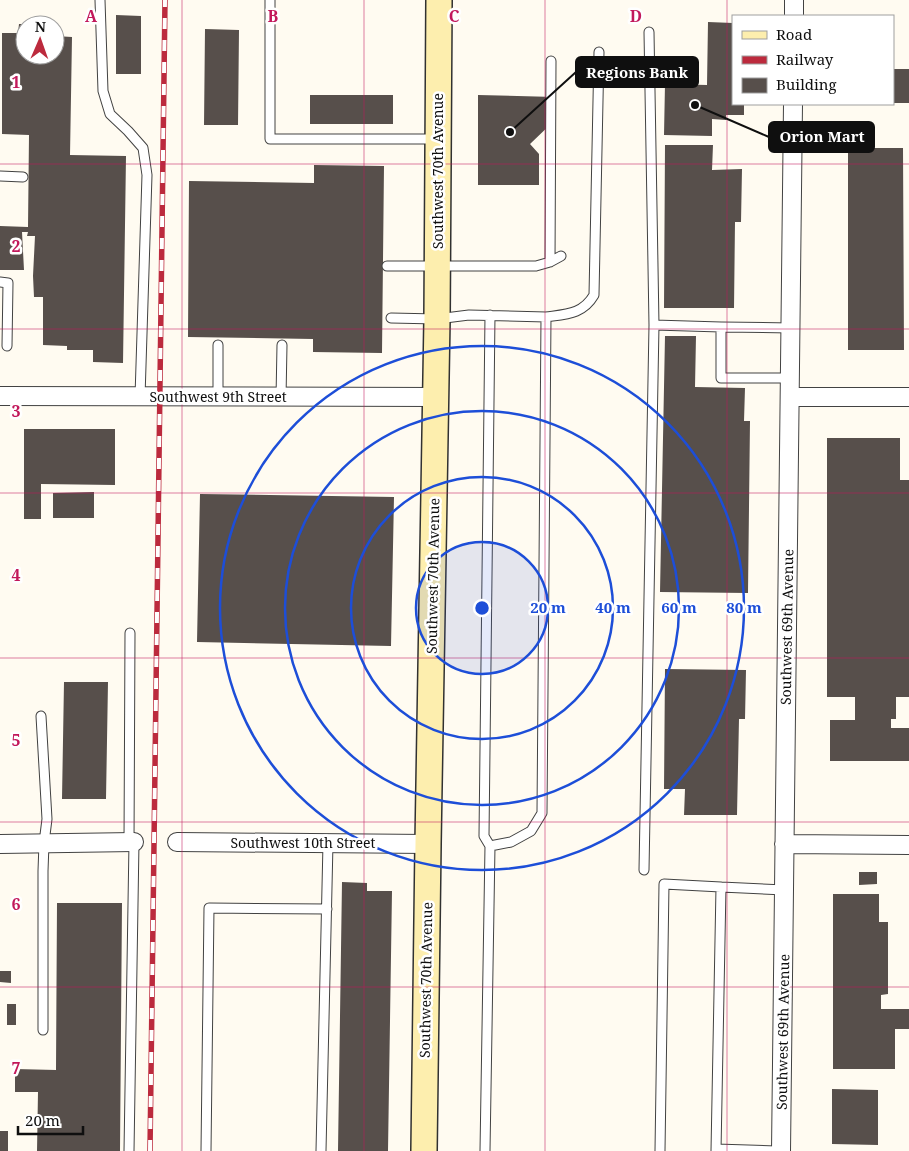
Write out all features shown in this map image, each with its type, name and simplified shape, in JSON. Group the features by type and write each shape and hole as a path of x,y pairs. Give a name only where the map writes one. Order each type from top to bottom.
{"street":[{"name":"Southwest 70th Avenue","path":"424,1151 438,266 439,0"},
{"path":"794,0 794,15"},
{"name":"Southwest 69th Avenue","path":"781,1151 793,105"},
{"name":"Southwest 9th Street","path":"0,396 436,397"},
{"path":"790,397 909,396"},
{"path":"0,844 131,842"},
{"name":"Southwest 10th Street","path":"177,842 428,844"},
{"path":"784,844 909,845"}],"lane":[{"path":"100,0 103,91 110,114 143,148 147,175 140,397"},
{"path":"270,0 270,139 438,139"},
{"path":"644,870 654,325 649,32"},
{"path":"391,318 437,319 469,315 546,317 570,314 589,304 594,295 599,52"},
{"path":"550,262 551,61"},
{"path":"0,176 23,177"},
{"path":"388,266 536,266 561,256"},
{"path":"0,282 8,282 7,346"},
{"path":"485,1151 490,846 484,836 490,315"},
{"path":"490,846 511,842 531,830 542,813 546,317"},
{"path":"654,325 791,328"},
{"path":"721,327 721,378 790,378"},
{"path":"218,345 218,397"},
{"path":"281,398 282,345"},
{"path":"129,1151 130,633"},
{"path":"41,716 47,819 44,843 43,1030"},
{"path":"321,1151 328,843"},
{"path":"660,1151 664,884 784,890"},
{"path":"721,886 716,1150 776,1151"},
{"path":"206,1151 209,908 327,909"}],"building":[{"path":"116,15 141,16 141,74 116,74"},
{"path":"708,22 732,23 732,105 744,105 744,115 726,115 726,120 712,119 712,136 664,135 665,84 707,85"},
{"path":"205,29 239,30 238,125 204,125"},
{"path":"2,33 15,33 15,65 65,65 65,37 72,37 70,155 126,156 123,363 93,362 93,350 67,350 67,346 43,345 43,297 34,297 35,236 27,236 28,232 22,232 24,270 0,270 0,226 28,227 29,135 2,134"},
{"path":"894,69 909,69 909,103 894,103"},
{"path":"310,95 393,95 393,124 310,124"},
{"path":"478,95 555,97 555,120 530,144 539,154 539,185 478,185"},
{"path":"665,145 713,145 712,170 742,169 741,222 735,222 734,308 664,308"},
{"path":"848,148 903,148 904,350 848,350"},
{"path":"314,165 384,166 382,353 313,352 313,339 188,337 189,181 314,183"},
{"path":"665,336 696,336 695,387 745,388 744,421 750,421 748,593 660,592"},
{"path":"24,429 115,429 115,485 41,484 41,519 24,519"},
{"path":"827,438 900,438 900,480 909,480 909,697 896,697 896,719 891,719 891,728 909,728 909,761 830,761 830,720 855,720 855,697 827,697"},
{"path":"94,492 94,518 53,518 53,493"},
{"path":"200,494 394,497 391,646 197,642"},
{"path":"665,669 746,670 745,719 739,719 737,815 684,815 685,789 664,789"},
{"path":"64,682 108,682 106,799 62,799"},
{"path":"859,872 877,872 877,884 859,885"},
{"path":"342,882 367,883 367,891 392,891 388,1151 338,1151"},
{"path":"833,894 879,894 879,922 888,922 888,994 881,995 881,1009 909,1009 909,1029 895,1029 895,1069 833,1069"},
{"path":"57,903 122,903 120,1151 37,1151 38,1092 15,1092 15,1069 56,1070"},
{"path":"0,971 11,971 11,983 0,982"},
{"path":"7,1004 16,1004 16,1025 7,1025"},
{"path":"832,1089 878,1090 878,1145 832,1144"},
{"path":"0,1131 8,1131 8,1151 0,1151"}],"railway":[{"path":"150,1151 165,0"}],"place":[{"name":"Orion Mart","path":"695,105"},
{"name":"Regions Bank","path":"510,132"}]}
